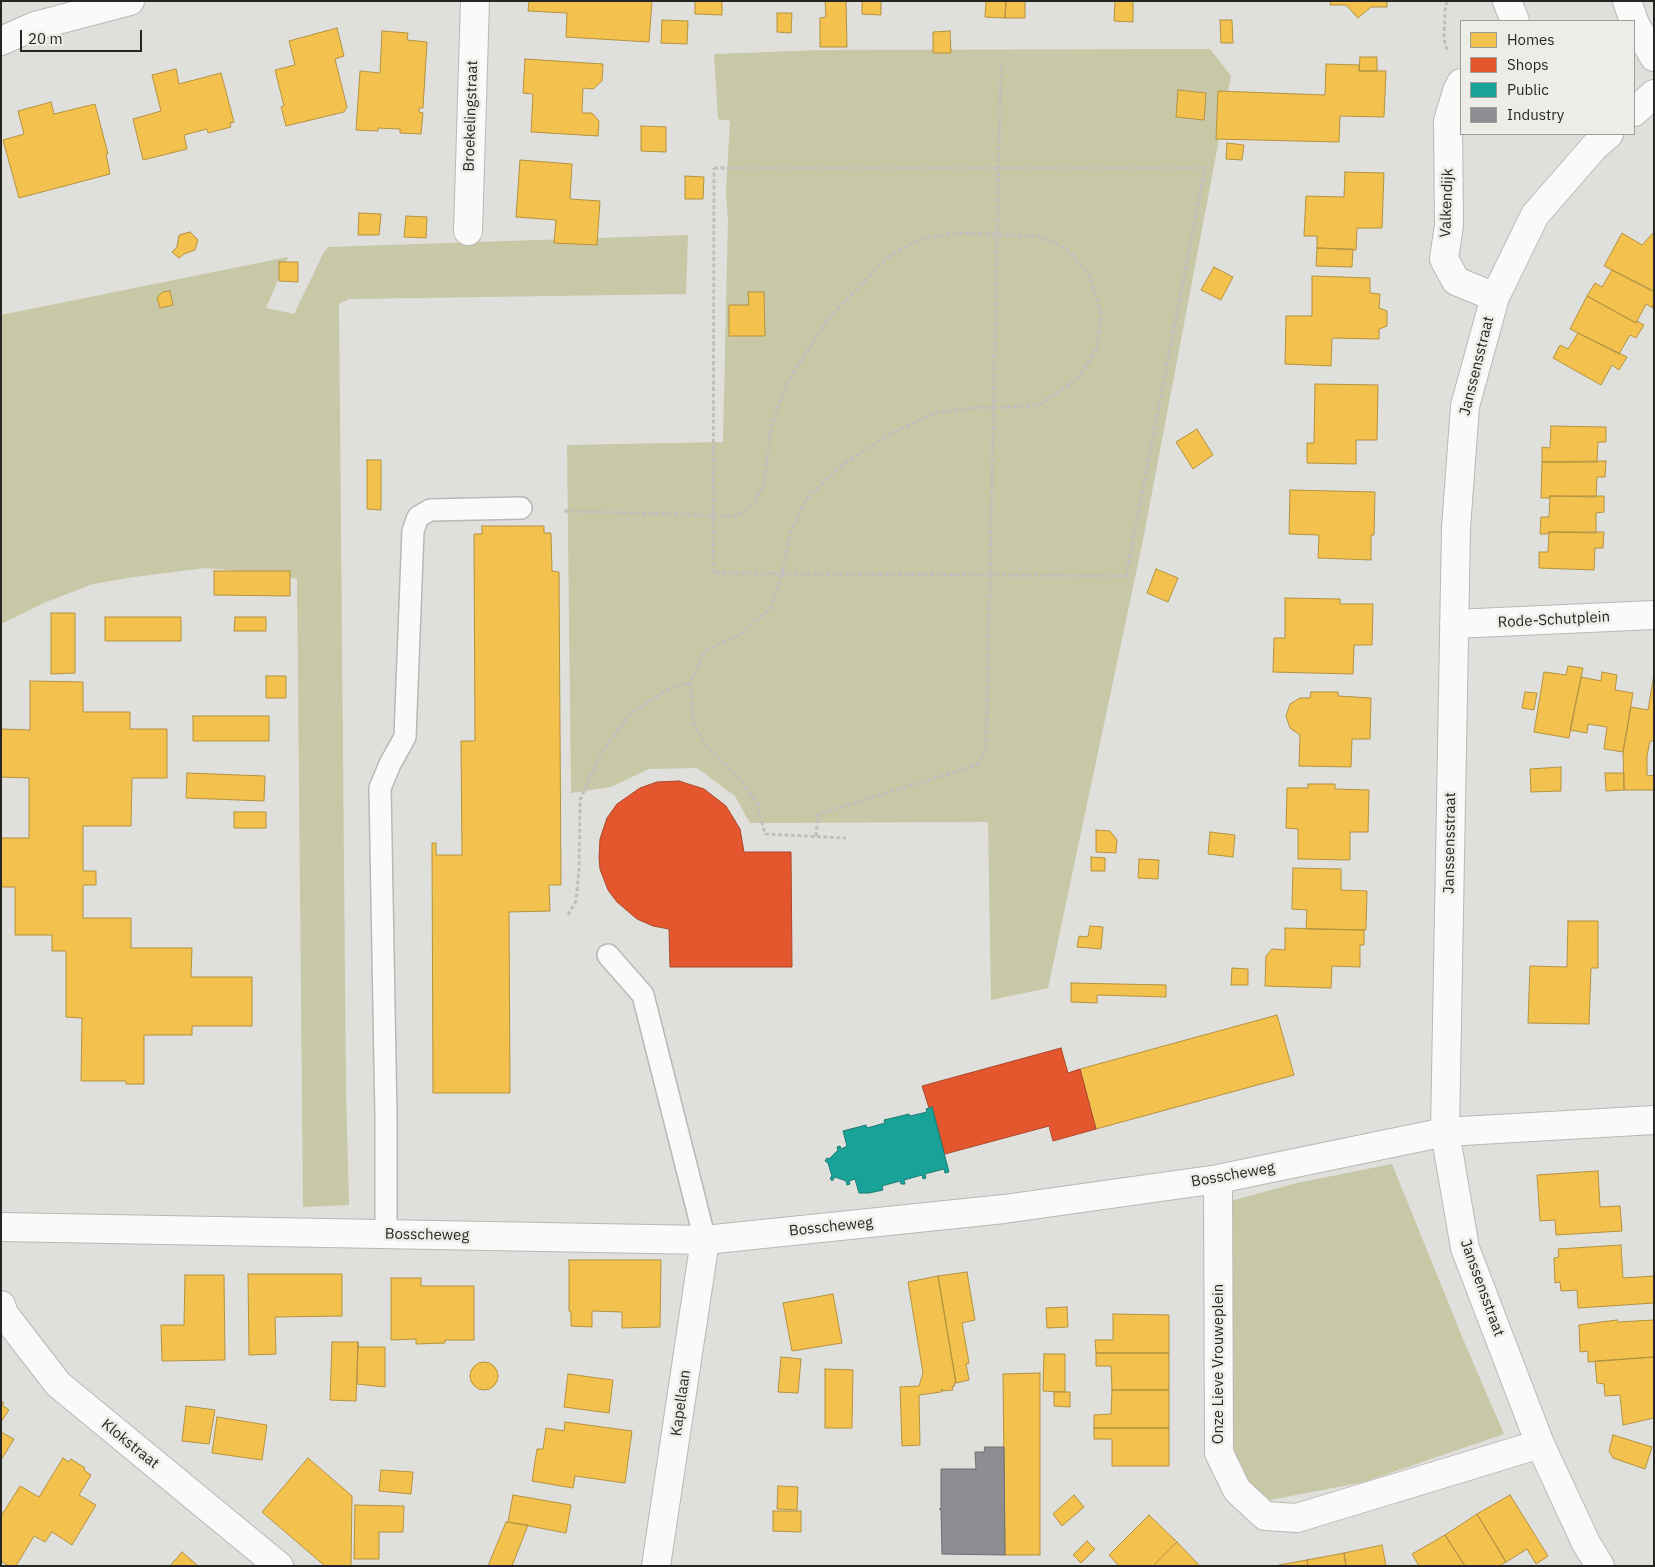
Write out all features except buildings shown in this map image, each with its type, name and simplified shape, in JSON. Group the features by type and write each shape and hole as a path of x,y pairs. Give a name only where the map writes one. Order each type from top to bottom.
{"street":[{"path":"1,40 36,26 130,1"},
{"name":"Broekelingstraat","path":"468,231 475,1"},
{"path":"1507,1 1515,20"},
{"path":"1627,1 1634,20"},
{"path":"1635,21 1654,57"},
{"name":"Valkendijk","path":"1460,85 1448,121 1449,225 1444,260 1456,280 1495,297"},
{"path":"1635,111 1654,94"},
{"name":"Janssensstraat","path":"1597,138 1535,215 1495,297 1464,406 1456,528 1445,1132 1464,1248 1540,1444 1586,1544 1600,1566"},
{"name":"Rode-Schutplein","path":"1454,624 1654,615"},
{"name":"Bosscheweg","path":"1,1227 705,1240 1004,1209 1218,1179 1445,1132 1654,1120"},
{"name":"Onze Lieve Vrouweplein","path":"1218,1179 1219,1453 1237,1490 1264,1516 1297,1518 1540,1444"},
{"name":"Kapellaan","path":"656,1566 705,1240"},
{"name":"Klokstraat","path":"1,1305 4,1314 58,1384 279,1566"}],"lane":[{"path":"386,1234 386,1117 380,788 390,764 405,737 412,531 418,517 430,510 521,508"},
{"path":"608,955 643,994 705,1240"}],"path":[{"path":"1447,1 1444,39 1448,56"},
{"path":"816,836 818,814 977,765 986,749 1001,63"},
{"path":"714,168 998,168 1205,168 1126,576 713,572 714,168"},
{"path":"564,511 738,516 754,503 764,484 770,426 788,381 828,319 888,257 920,239 957,232 1036,236 1066,248 1090,276 1101,314 1097,349 1079,377 1039,405 980,407 934,413 890,434 841,466 806,499 790,535 782,573 771,608 739,634 705,651 690,683 694,724 709,749 741,780 757,803 765,834 846,838"},
{"path":"568,915 576,901 579,870 580,800 602,752 632,713 668,690 690,683"}],"green space":[{"path":"1210,49 1231,76 1143,540 1048,988 991,1000 988,822 750,823 735,796 697,768 649,769 611,787 571,793 567,445 723,442 728,219 726,192 730,121 718,119 714,54 823,50"},
{"path":"688,235 686,294 349,299 339,304 346,1091 349,1205 303,1207 297,579 265,573 205,568 127,578 93,584 46,602 1,624 1,315 288,257 266,308 294,314 328,247"},
{"path":"1392,1164 1504,1434 1364,1482 1259,1502 1229,1452 1227,1202 1297,1183"}]}
